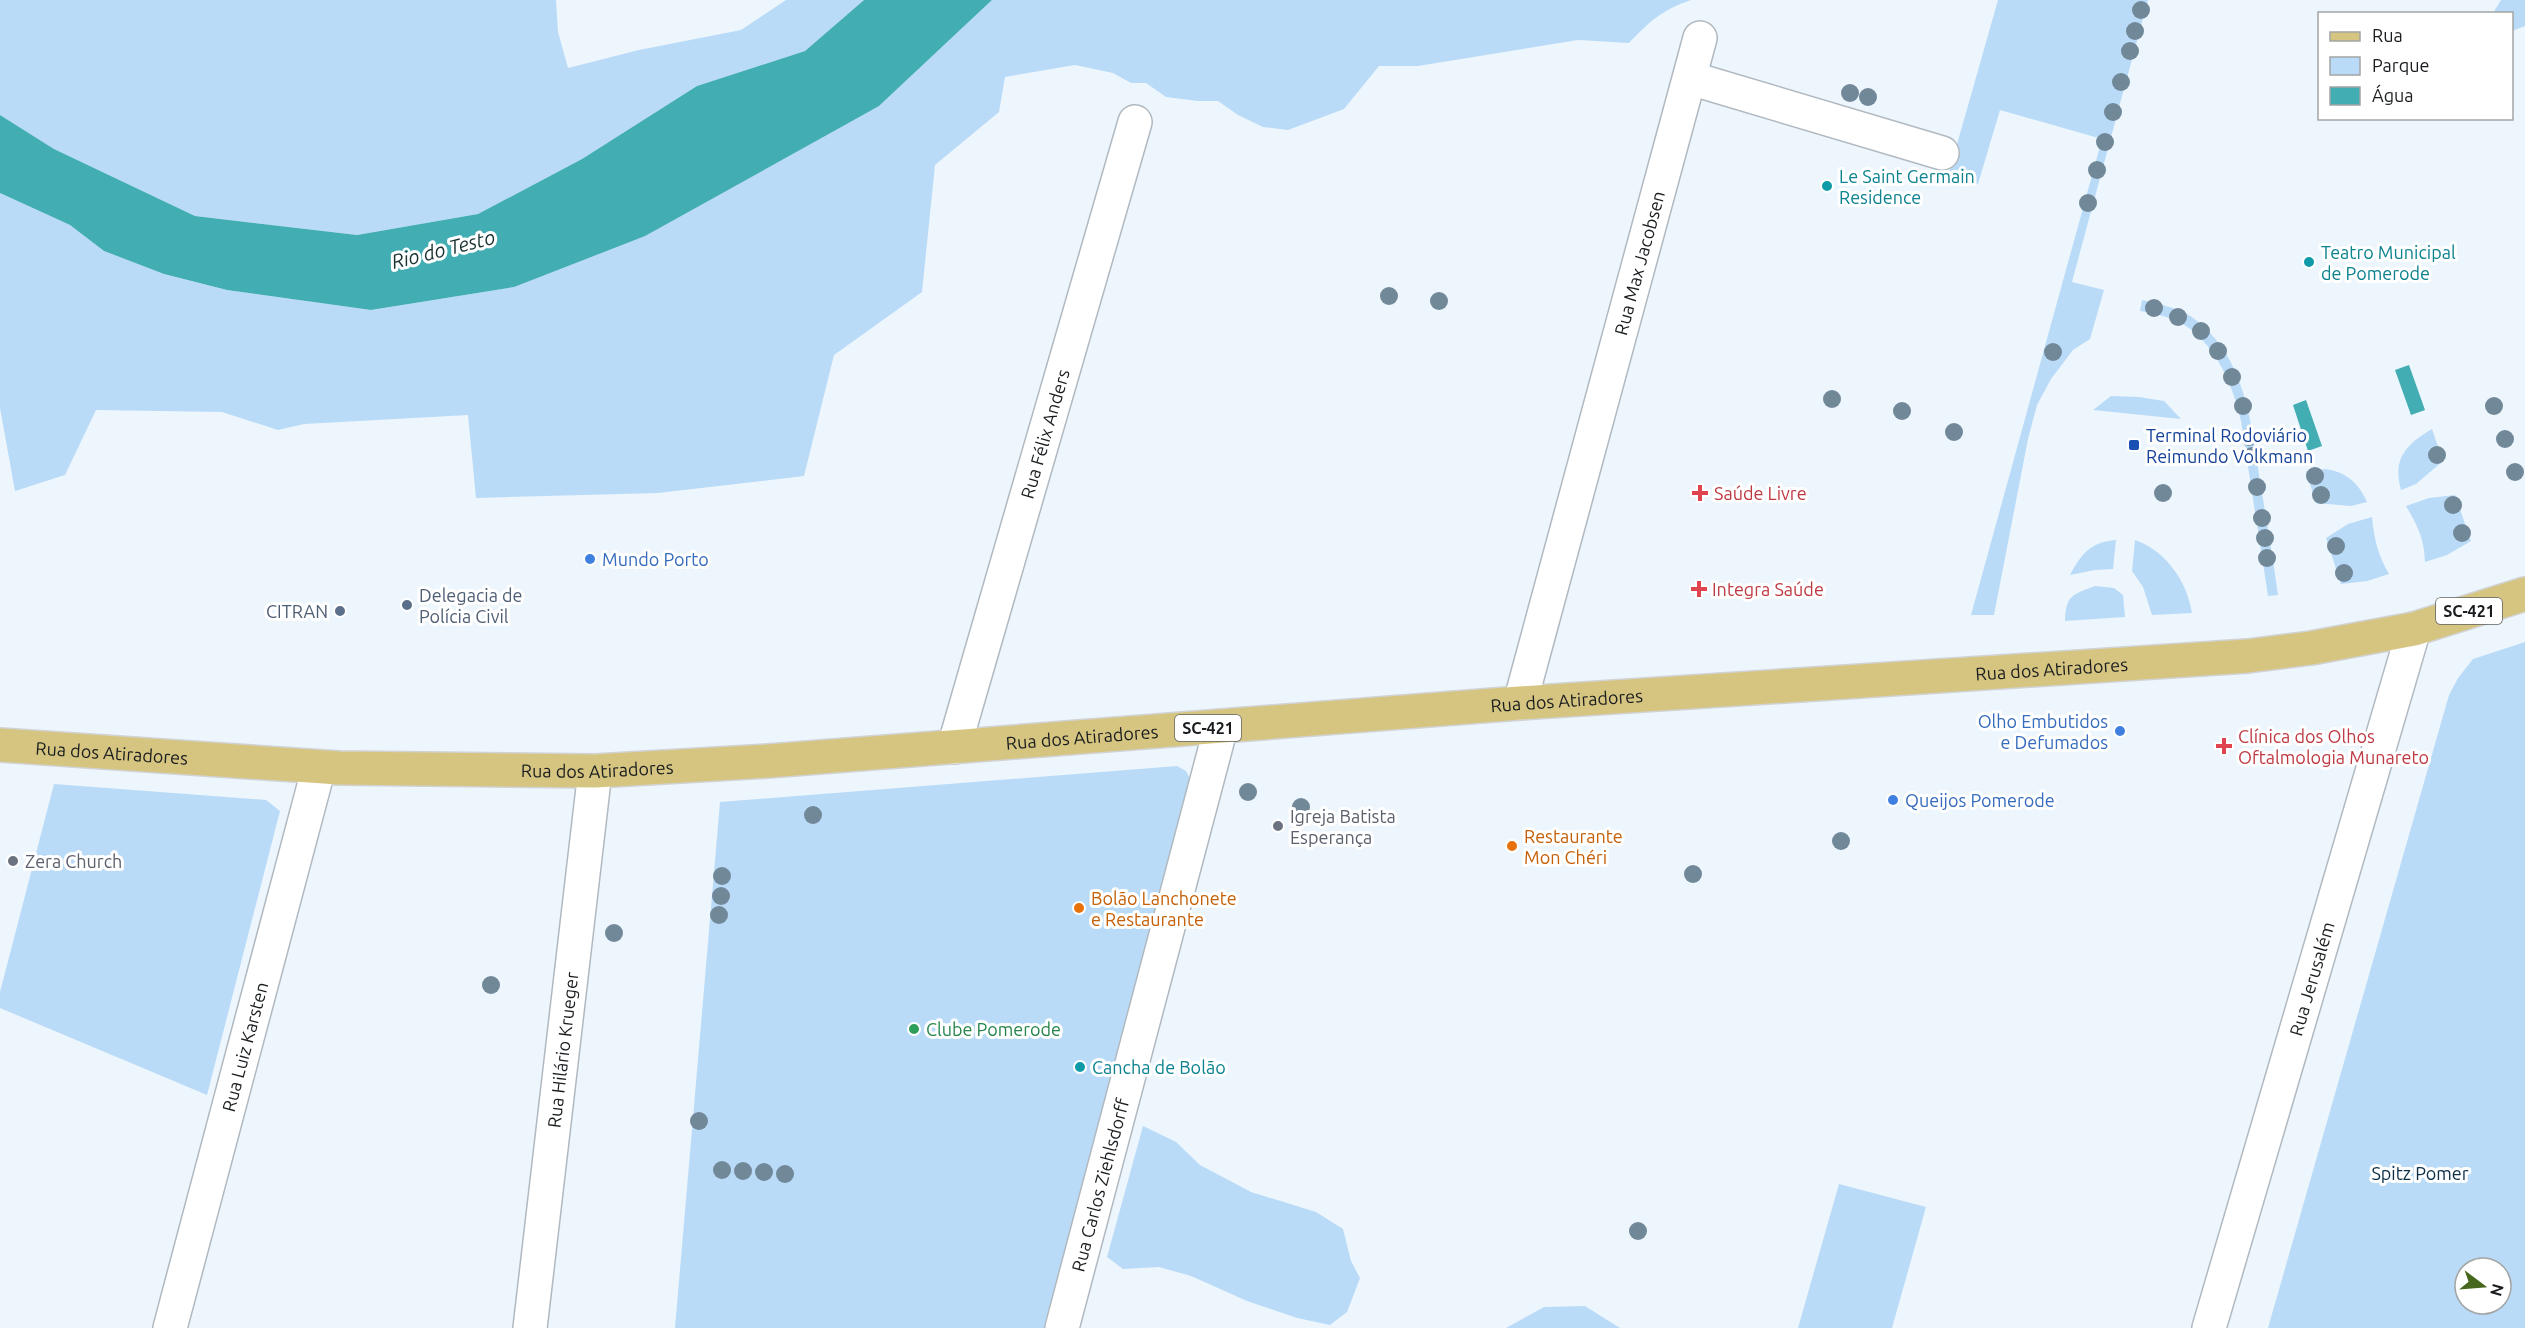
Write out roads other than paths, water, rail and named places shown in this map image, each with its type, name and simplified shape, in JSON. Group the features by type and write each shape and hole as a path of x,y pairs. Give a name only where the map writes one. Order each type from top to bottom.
{"main road":[{"name":"SC-421","path":"2414,629 2525,594"},
{"name":"Rua dos Atiradores","path":"0,745 319,767 596,771 768,761 1521,703 2248,656 2311,648 2414,629"}],"street":[{"name":"Rua Max Jacobsen","path":"1521,703 1700,38"},
{"path":"1689,78 1942,153"},
{"name":"Rua Félix Anders","path":"954,747 1135,122"},
{"name":"Rua Jerusalém","path":"2209,1328 2414,629"},
{"name":"Rua Carlos Ziehlsdorff","path":"1062,1328 1221,727"},
{"name":"Rua Luiz Karsten","path":"170,1328 319,767"},
{"name":"Rua Hilário Krueger","path":"530,1328 596,771"}],"water":[{"name":"Rio do Testo","path":"864,0 992,0 879,106 645,236 514,287 371,310 227,290 164,274 104,251 70,225 0,193 0,115 54,149 195,216 357,235 478,214 582,159 697,86 805,51"},
{"path":"2409,365 2425,410 2411,415 2395,370"},
{"path":"2306,400 2322,446 2308,451 2293,405"}],"place":[{"name":"Le Saint Germain Residence","path":"1827,186"},
{"name":"Teatro Municipal de Pomerode","path":"2309,262"},
{"name":"Terminal Rodoviário Reimundo Volkmann","path":"2134,445"},
{"name":"Saúde Livre","path":"1700,493"},
{"name":"Mundo Porto","path":"590,559"},
{"name":"Integra Saúde","path":"1699,589"},
{"name":"Delegacia de Polícia Civil","path":"407,605"},
{"name":"CITRAN","path":"340,611"},
{"name":"Olho Embutidos e Defumados","path":"2120,731"},
{"name":"Clínica dos Olhos Oftalmologia Munareto","path":"2224,746"},
{"name":"Queijos Pomerode","path":"1893,800"},
{"name":"Igreja Batista Esperança","path":"1278,826"},
{"name":"Restaurante Mon Chéri","path":"1512,846"},
{"name":"Zera Church","path":"13,861"},
{"name":"Bolão Lanchonete e Restaurante","path":"1079,908"},
{"name":"Clube Pomerode","path":"914,1029"},
{"name":"Cancha de Bolão","path":"1080,1067"}],"park label":[{"name":"Spitz Pomer","path":"2420,1173"}]}
